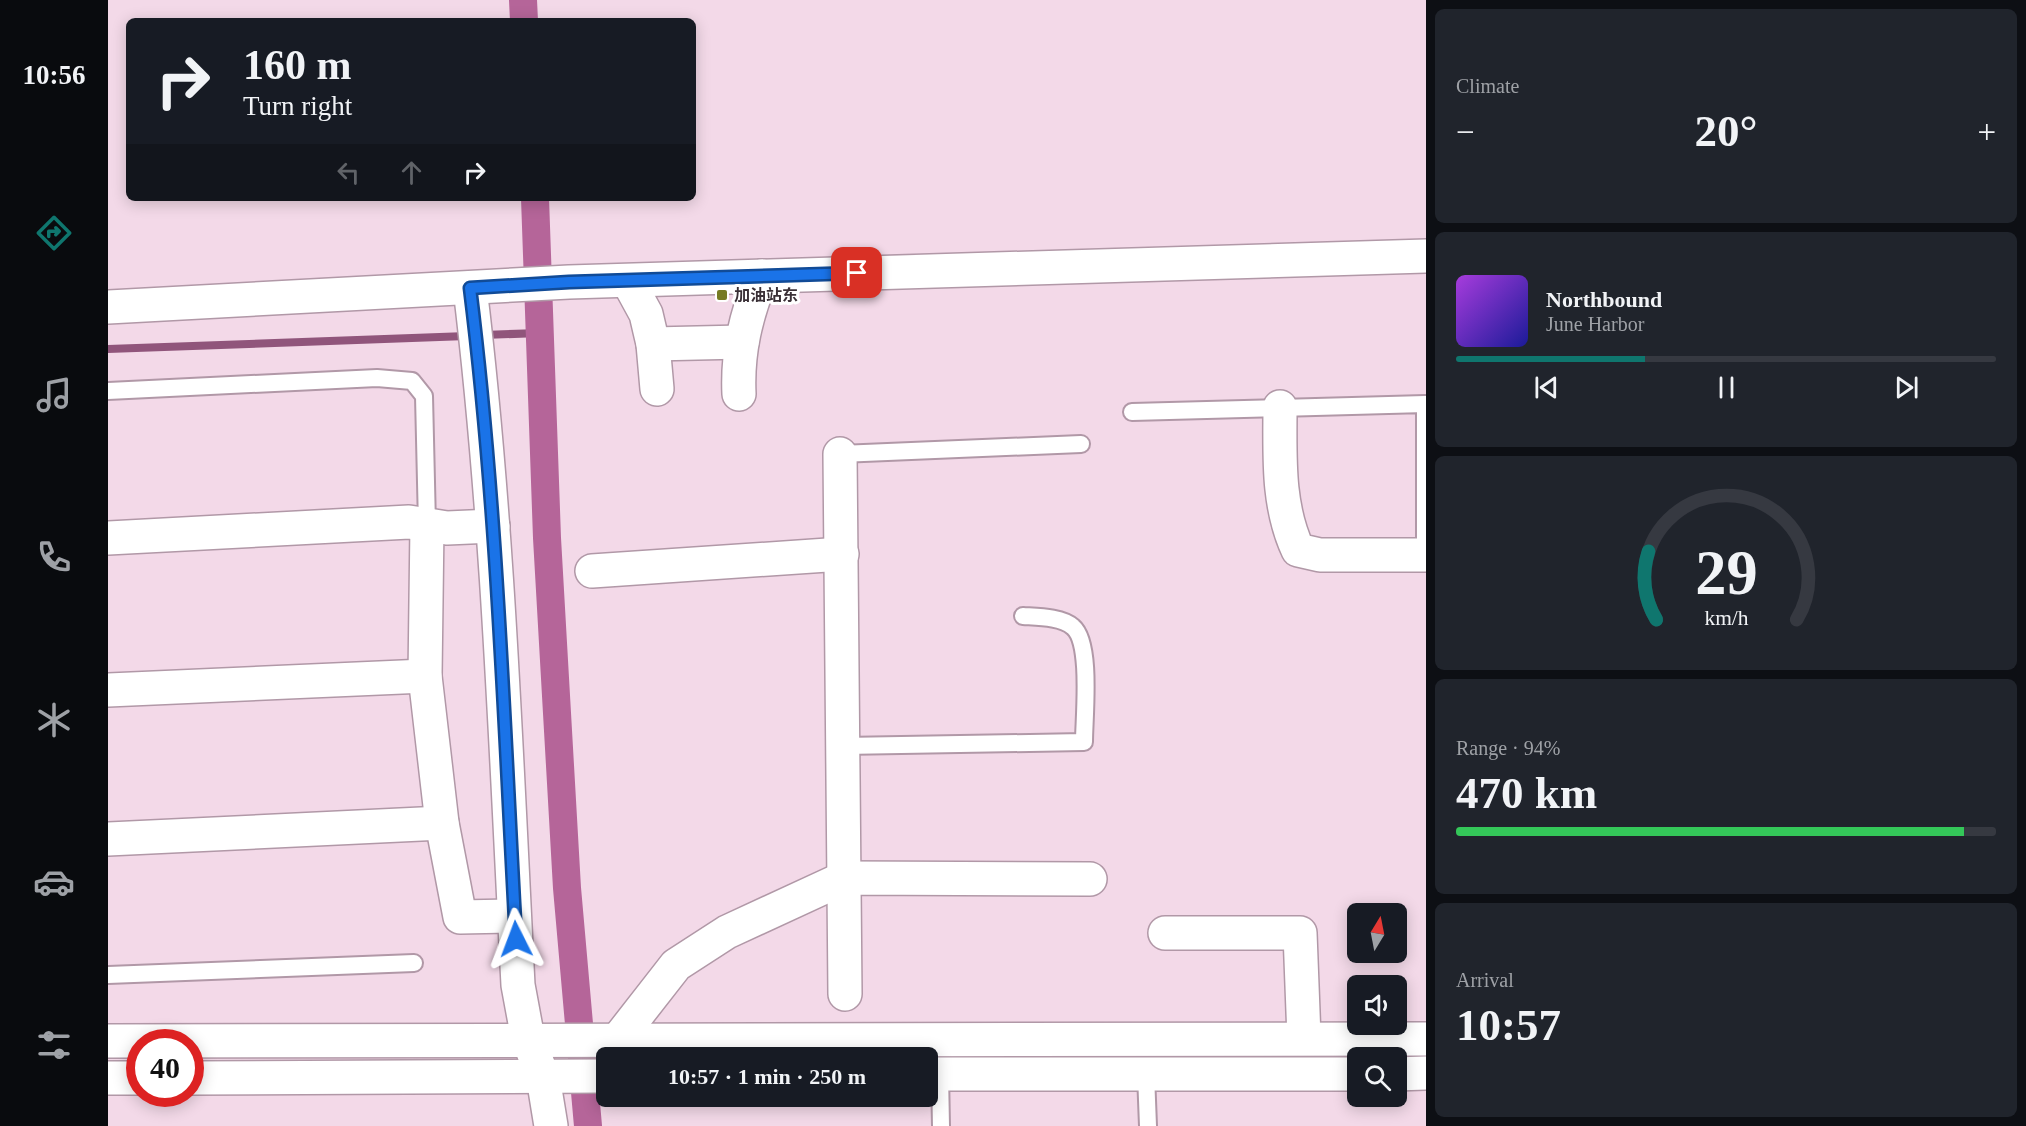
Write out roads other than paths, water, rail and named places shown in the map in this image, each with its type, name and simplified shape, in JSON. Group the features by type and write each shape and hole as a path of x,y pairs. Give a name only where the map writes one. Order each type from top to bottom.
{"street":[{"path":"108,307 569,282 1426,256"},
{"path":"739,394 738,365 747,315 762,276"},
{"path":"628,281 646,314 653,344 657,389"},
{"path":"470,288 493,526 518,985 528,1039 554,1077 551,1126"},
{"path":"653,344 742,342"},
{"path":"1280,407 1281,493 1288,529 1298,550 1320,555 1426,555"},
{"path":"840,454 845,994"},
{"path":"108,538 409,522 447,528 493,526"},
{"path":"427,525 425,676 442,823 460,917 514,916"},
{"path":"592,571 842,554"},
{"path":"108,690 425,676"},
{"path":"108,839 442,823"},
{"path":"613,1045 675,965 727,932 844,878 1090,879"},
{"path":"1165,933 1300,933 1304,1038"},
{"path":"108,1041 563,1039 613,1045 1426,1038"},
{"path":"1407,1074 1426,1073"},
{"path":"938,1074 1347,1074"},
{"path":"204,1078 596,1076"},
{"path":"108,1078 126,1078"}],"lane":[{"path":"108,391 377,378 412,381 424,396 427,525"},
{"path":"1132,412 1425,404 1426,555"},
{"path":"840,454 1081,444"},
{"path":"843,746 1084,742 1084,646 1073,627 1050,619 1023,615"},
{"path":"108,975 414,963"},
{"path":"1146,1074 1148,1126"},
{"path":"938,1104 941,1126"}],"waterway":[{"path":"523,0 524,18"},
{"path":"535,201 547,538 567,888 588,1126"},
{"path":"483,335 540,333"},
{"path":"108,349 467,336"}],"place":[{"name":"加油站东","path":"722,295"}]}
